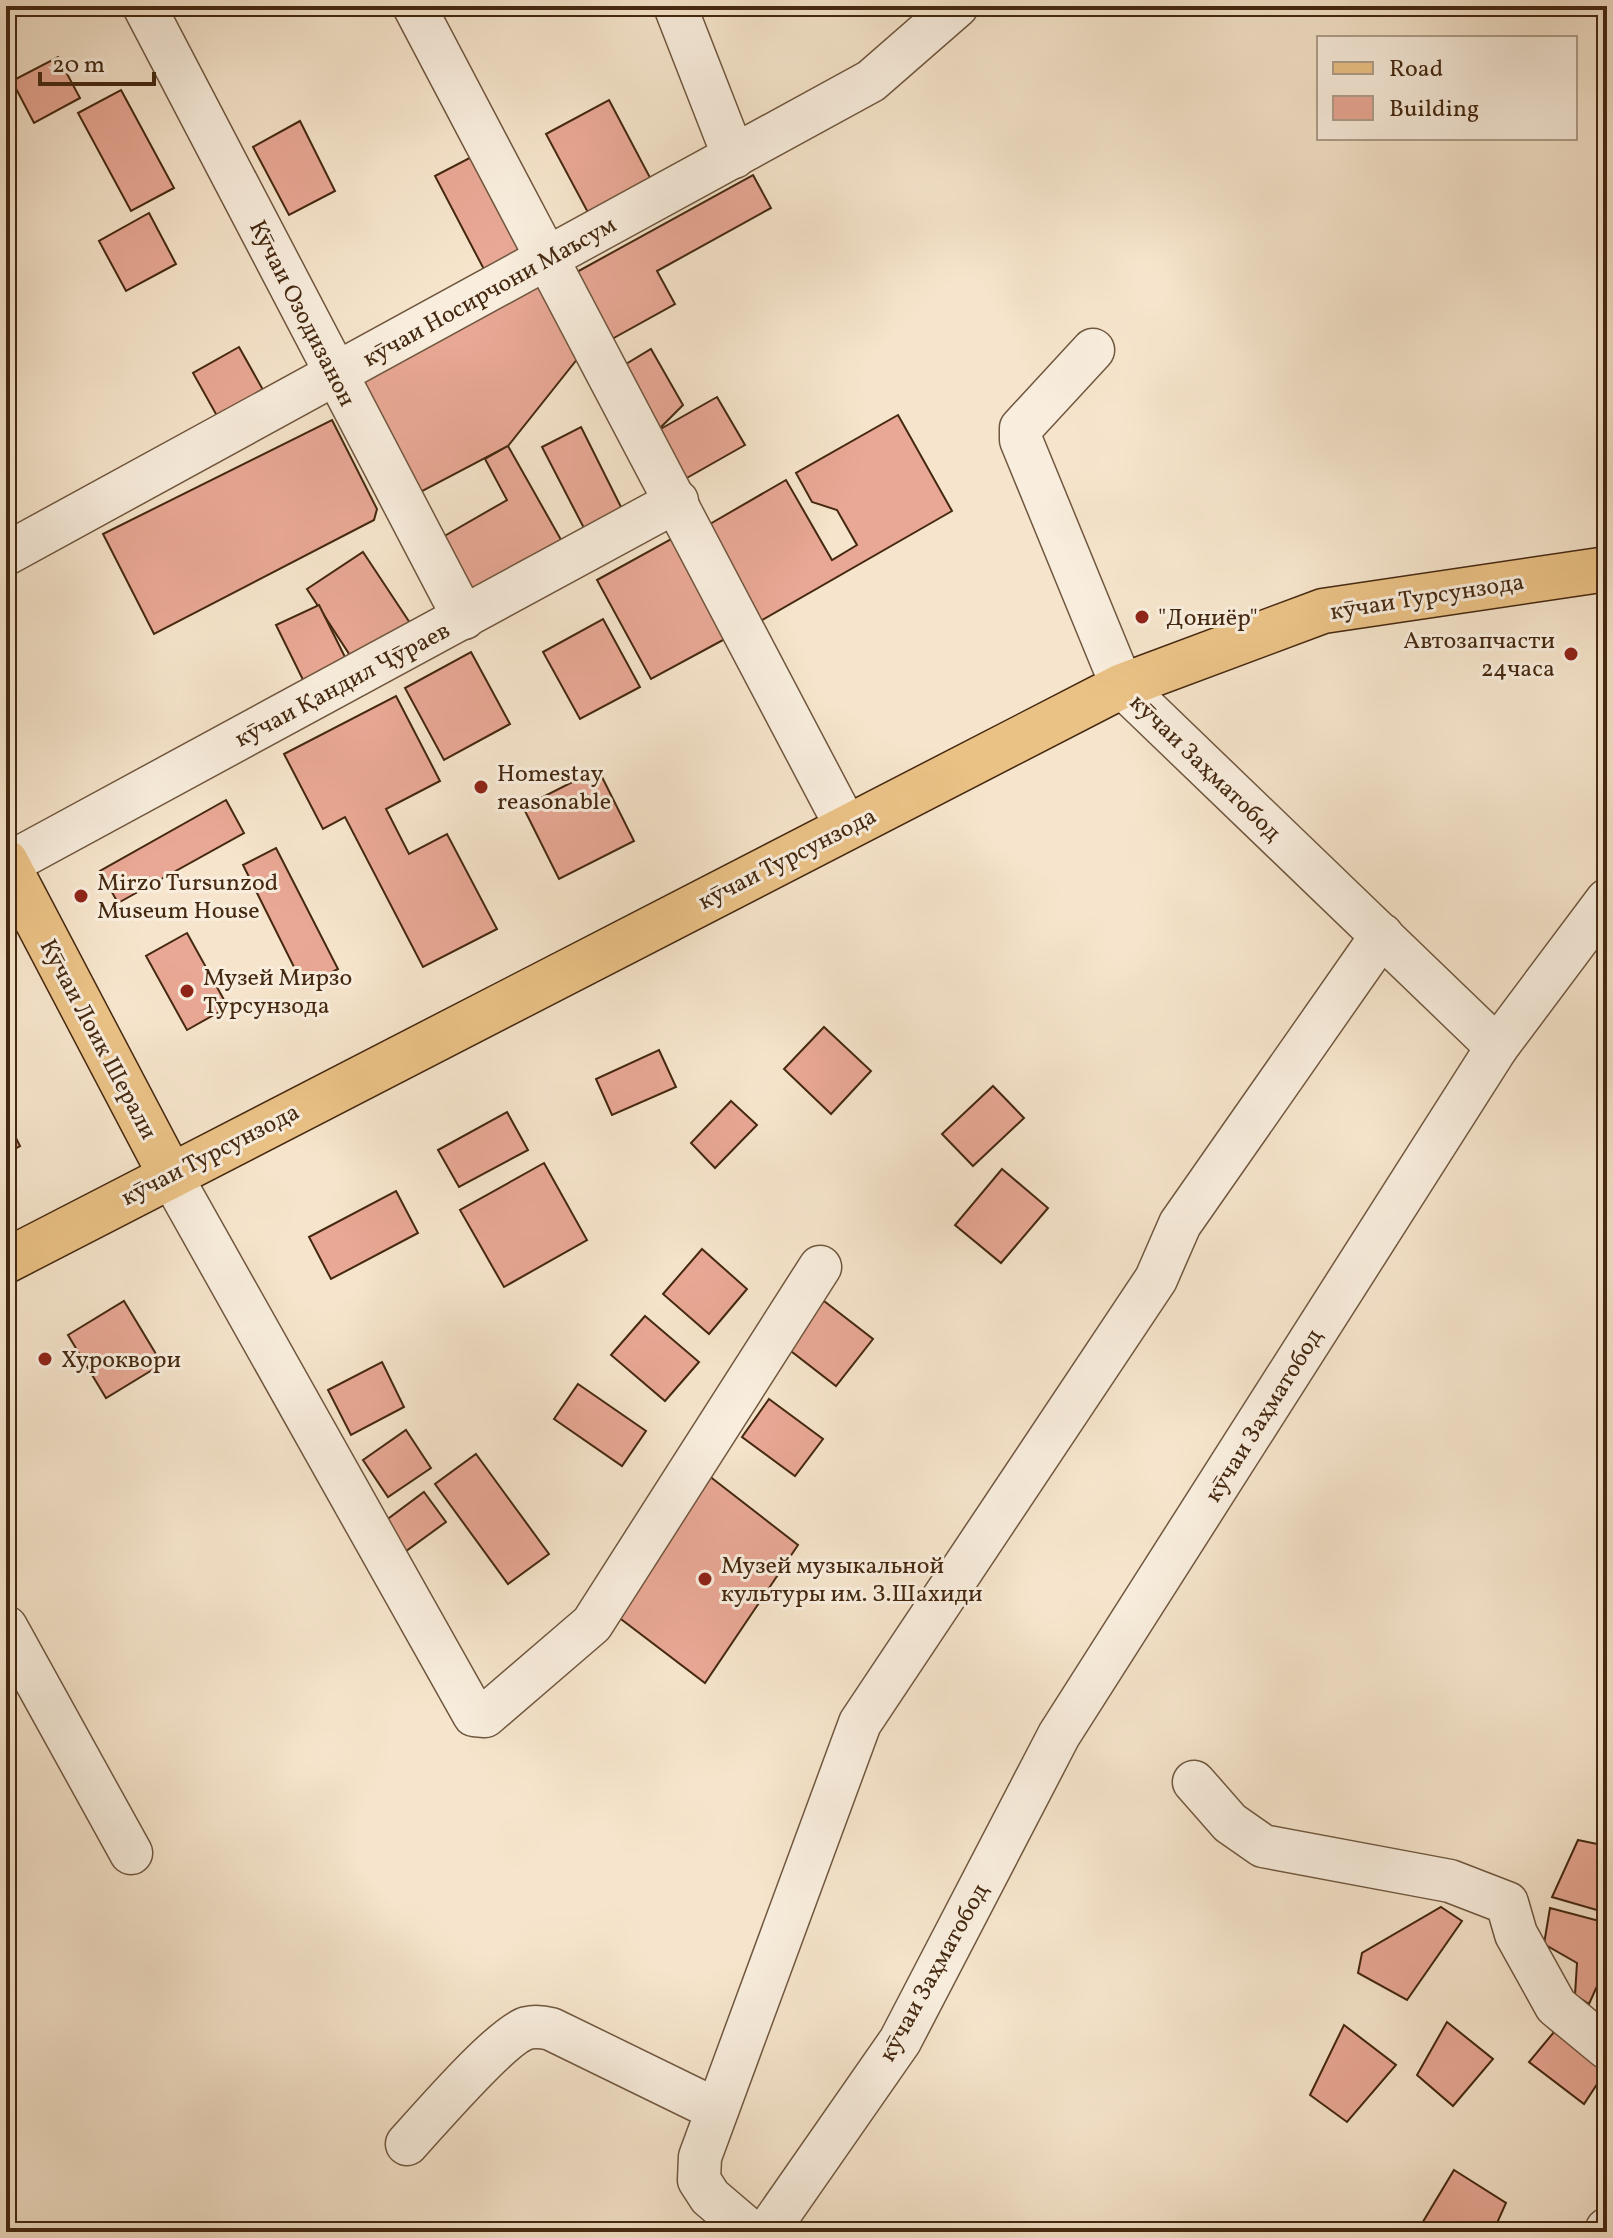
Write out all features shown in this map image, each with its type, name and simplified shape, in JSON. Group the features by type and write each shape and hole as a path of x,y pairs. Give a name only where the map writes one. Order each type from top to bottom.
{"main road":[{"name":"кӯчаи Турсунзода","path":"6,1261 1122,686 1323,611 1607,569"},
{"name":"Кӯчаи Лоик Шерали","path":"6,864 170,1174"}],"street":[{"name":"Кӯчаи Озодизанон","path":"144,6 464,618"},
{"path":"414,6 847,828"},
{"path":"675,6 734,157"},
{"name":"кӯчаи Носирчони Маъсум","path":"6,554 871,81 957,6"},
{"path":"1093,350 1021,428 1021,440 1122,686"},
{"name":"кӯчаи Қандил Ҷӯраев","path":"6,864 677,501"},
{"name":"кӯчаи Заҳматобод","path":"767,2232 900,2041 1059,1735 1497,1047 1122,686"},
{"path":"1497,1047 1607,900"},
{"path":"751,2232 710,2197 699,2180 700,2157 860,1723 1156,1279 1180,1224 1382,935"},
{"path":"170,1174 474,1715 485,1716 592,1624 820,1267"},
{"path":"6,1627 131,1853"},
{"path":"1194,1782 1230,1823 1263,1846 1450,1881 1507,1903 1516,1934 1556,2006 1607,2048"},
{"path":"407,2144 495,2051 524,2028 538,2026 551,2029 717,2110"}],"building":[{"path":"58,57 80,98 34,123 12,81"},
{"path":"121,90 174,188 131,211 78,113"},
{"path":"609,100 655,187 592,220 546,134"},
{"path":"300,121 335,191 289,215 253,147"},
{"path":"479,153 532,254 488,277 435,176"},
{"path":"753,175 771,208 657,271 675,304 612,339 575,273"},
{"path":"149,213 176,264 126,291 99,241"},
{"path":"545,274 586,348 508,446 411,497 351,383"},
{"path":"239,347 267,397 221,423 193,373"},
{"path":"651,349 683,405 657,431 621,367"},
{"path":"717,397 745,445 685,479 657,431"},
{"path":"898,415 952,511 757,623 703,528 786,480 832,560 857,545 837,510 812,502 796,473"},
{"path":"332,420 377,509 374,520 154,634 103,534"},
{"path":"581,427 624,513 586,532 542,447"},
{"path":"508,446 564,545 467,600 434,542 507,500 485,459"},
{"path":"682,533 736,633 651,679 597,580"},
{"path":"363,552 412,626 355,663 307,589"},
{"path":"319,605 351,669 308,690 276,625"},
{"path":"603,619 640,687 580,719 543,652"},
{"path":"471,652 510,724 444,760 405,688"},
{"path":"396,696 440,781 386,809 409,854 447,834 497,929 423,967 345,817 323,829 284,754"},
{"path":"598,769 634,841 559,879 523,807"},
{"path":"226,800 244,833 118,903 100,871"},
{"path":"276,848 338,969 304,987 243,865"},
{"path":"187,933 228,1007 187,1030 146,956"},
{"path":"824,1027 871,1071 831,1114 784,1069"},
{"path":"659,1050 676,1087 612,1115 596,1079"},
{"path":"993,1086 1024,1118 973,1166 942,1134"},
{"path":"731,1101 757,1125 715,1168 691,1143"},
{"path":"507,1112 528,1150 459,1187 438,1150"},
{"path":"6,1118 20,1146 6,1154"},
{"path":"544,1163 587,1240 504,1287 460,1210"},
{"path":"1002,1169 1048,1208 1001,1263 955,1225"},
{"path":"396,1191 418,1233 331,1279 309,1237"},
{"path":"702,1249 747,1289 709,1334 663,1294"},
{"path":"124,1301 162,1364 106,1398 68,1335"},
{"path":"824,1301 873,1339 836,1386 787,1348"},
{"path":"645,1316 699,1362 665,1401 611,1355"},
{"path":"382,1362 404,1407 351,1435 328,1390"},
{"path":"578,1384 646,1431 622,1466 554,1419"},
{"path":"769,1399 823,1439 795,1476 742,1437"},
{"path":"406,1430 431,1468 388,1497 363,1460"},
{"path":"476,1454 549,1554 508,1584 435,1484"},
{"name":"Музей музыкальной культуры им. З.Шахиди","path":"704,1472 798,1545 705,1683 613,1613"},
{"path":"424,1492 446,1522 402,1554 381,1524"},
{"path":"1578,1840 1607,1846 1607,1913 1552,1897"},
{"path":"1441,1907 1462,1921 1407,2000 1358,1973 1362,1953"},
{"path":"1550,1908 1607,1923 1607,1964 1589,2004 1575,1995 1577,1963 1544,1944"},
{"path":"1447,2022 1493,2059 1453,2106 1417,2075"},
{"path":"1344,2025 1396,2065 1347,2122 1310,2095"},
{"path":"1559,2026 1607,2069 1584,2104 1529,2062"},
{"path":"1454,2170 1506,2203 1493,2232 1430,2232 1421,2225"}],"place":[{"name":"\"Дониёр\"","path":"1142,617"},
{"name":"Автозапчасти 24часа","path":"1571,654"},
{"name":"Homestay reasonable","path":"481,787"},
{"name":"Mirzo Tursunzod Museum House","path":"81,896"},
{"name":"Музей Мирзо Турсунзода","path":"187,991"},
{"name":"Хуроквори","path":"45,1359"},
{"name":"Музей музыкальной культуры им. З.Шахиди","path":"705,1579"}]}
